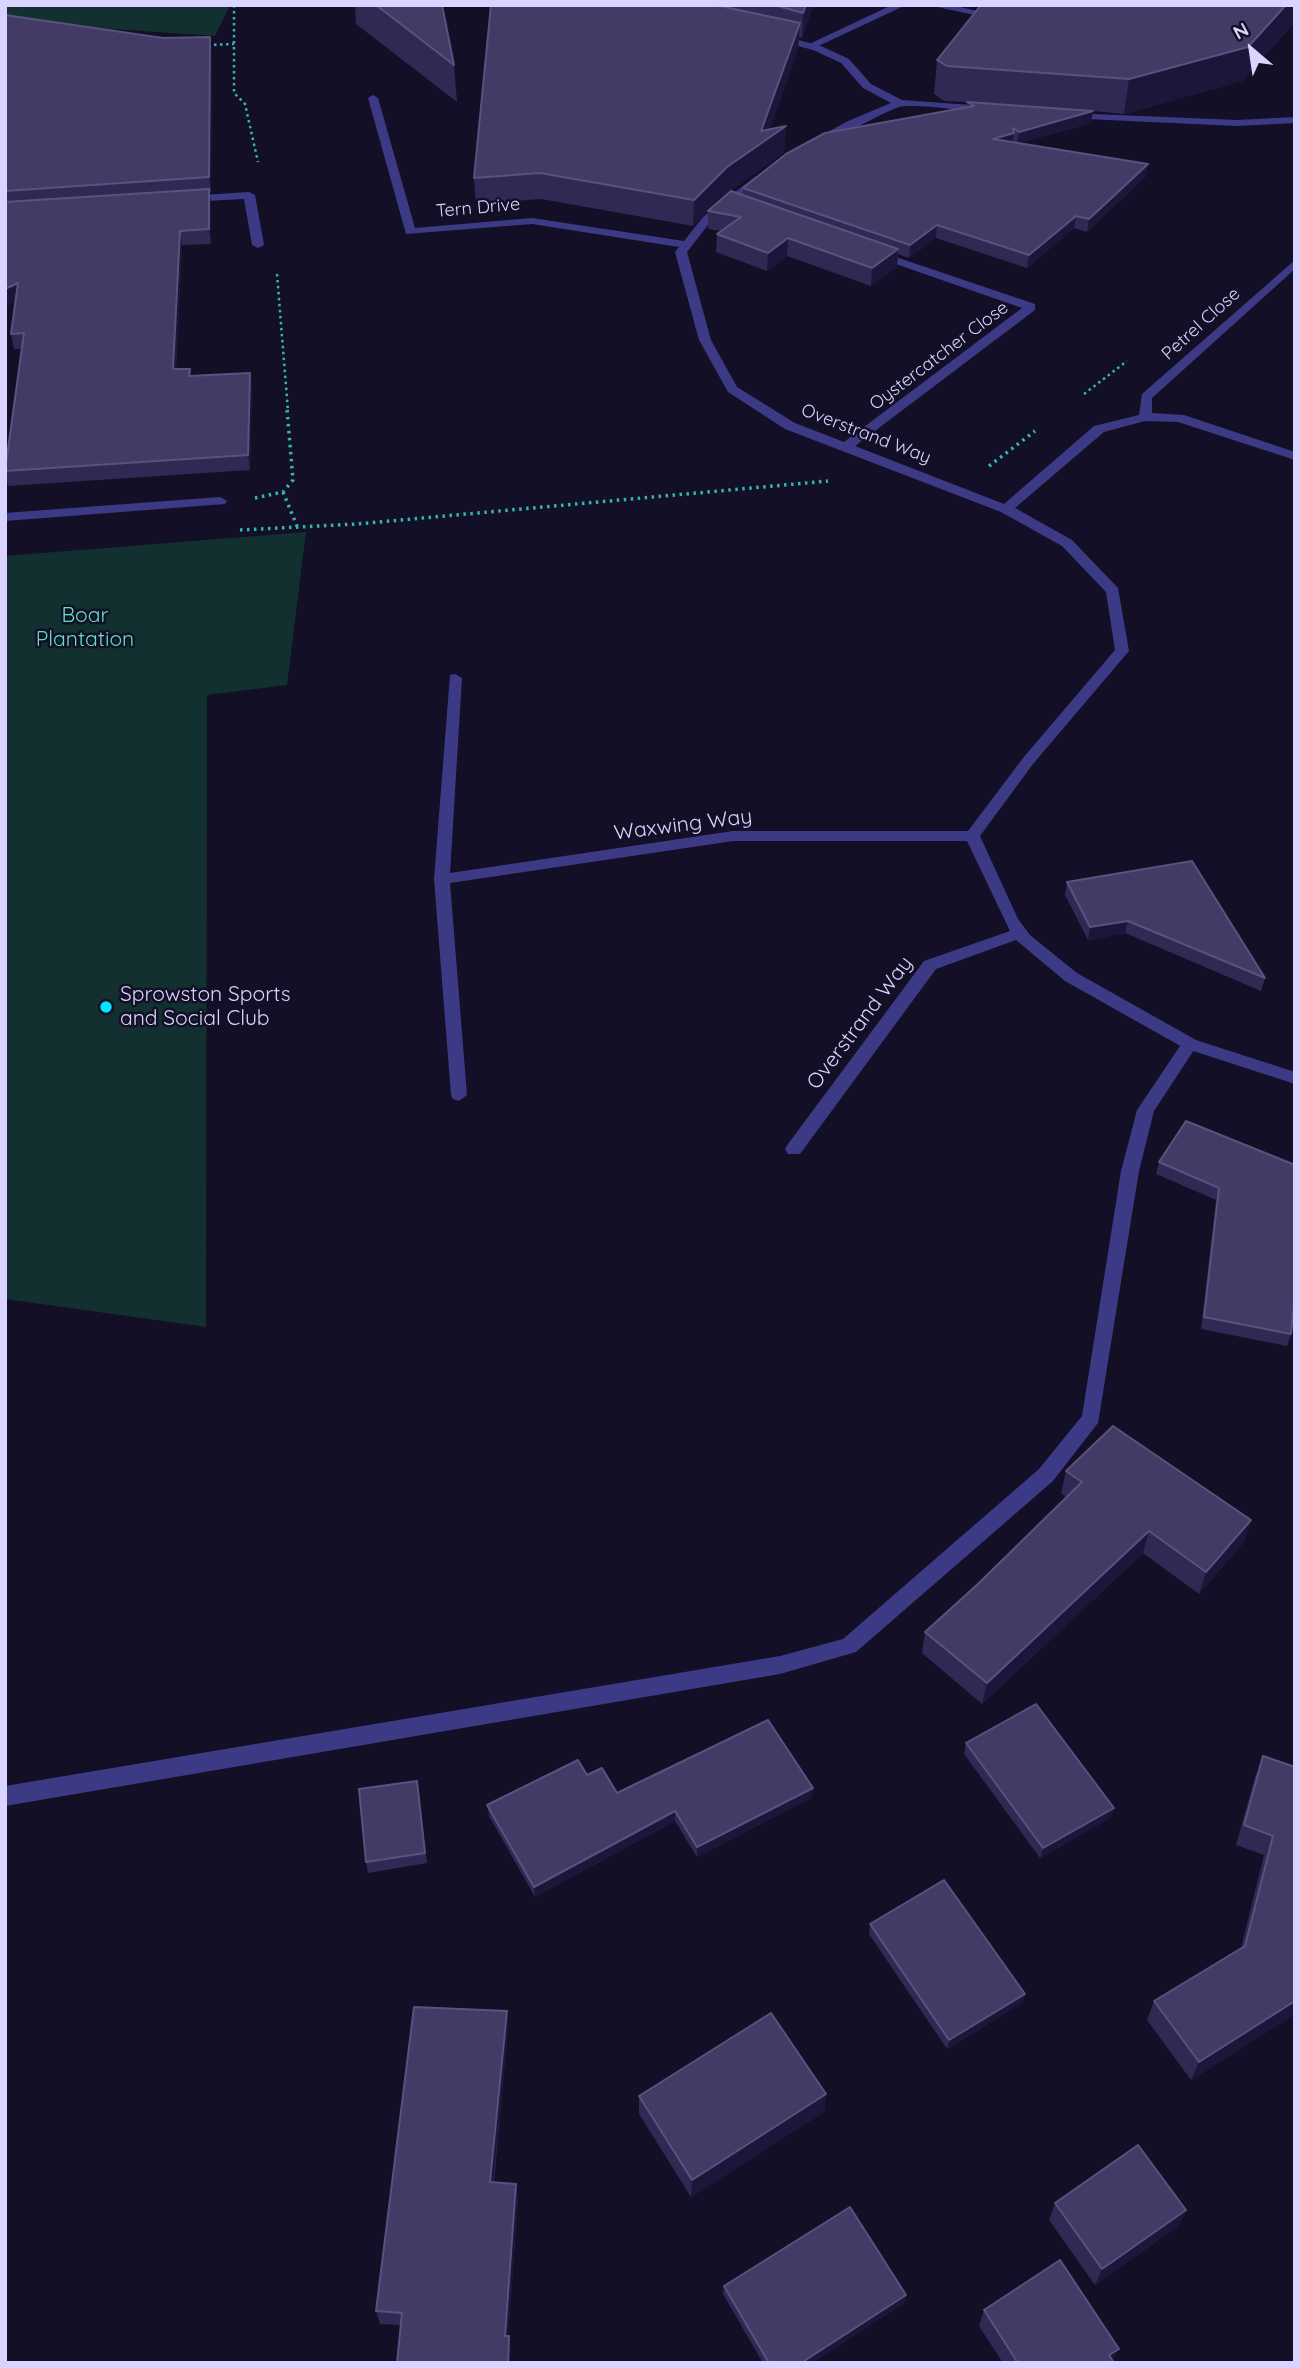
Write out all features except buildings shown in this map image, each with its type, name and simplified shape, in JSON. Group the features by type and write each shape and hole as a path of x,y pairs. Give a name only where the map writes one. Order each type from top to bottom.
{"street":[{"path":"810,46 901,5"},
{"path":"933,5 984,13"},
{"path":"771,36 810,46 845,61 867,86 900,103 992,110"},
{"name":"Tern Drive","path":"373,98 410,232 532,221 687,245"},
{"path":"804,149 852,123 900,103"},
{"path":"1059,115 1237,123 1295,120"},
{"path":"687,245 707,219 735,204 770,170"},
{"path":"167,200 248,195 258,244"},
{"name":"Overstrand Way","path":"687,245 681,252 705,340 732,389 790,426 1006,509 1067,543 1113,591 1122,651 1028,761 972,836"},
{"name":"Oystercatcher Close","path":"846,447 1031,307 860,248"},
{"name":"Petrel Close","path":"1145,417 1146,397 1295,263"},
{"path":"1006,509 1099,429 1145,417 1179,418 1295,456"},
{"path":"5,517 220,501"},
{"path":"455,678 442,879 459,1095"},
{"name":"Waxwing Way","path":"442,879 733,836 972,836"},
{"path":"972,836 1011,921 1020,933 1070,977 1190,1044 1295,1078"},
{"name":"Overstrand Way","path":"794,1149 930,965 1020,933"},
{"path":"5,1796 780,1665 849,1646 1046,1475 1091,1418 1130,1171 1146,1110 1190,1044"}],"path":[{"path":"197,45 234,44"},
{"path":"228,530 357,524 830,481"},
{"path":"283,492 297,527"}],"green space":[{"path":"5,5 230,5 215,36 24,23 5,18"},
{"name":"Sprowston Sports and Social Club","path":"306,532 287,685 207,695 206,1327 5,1299 5,556"}],"place":[{"name":"Sprowston Sports and Social Club","path":"106,1007"}],"park label":[{"name":"Boar Plantation","path":"85,628"}]}
